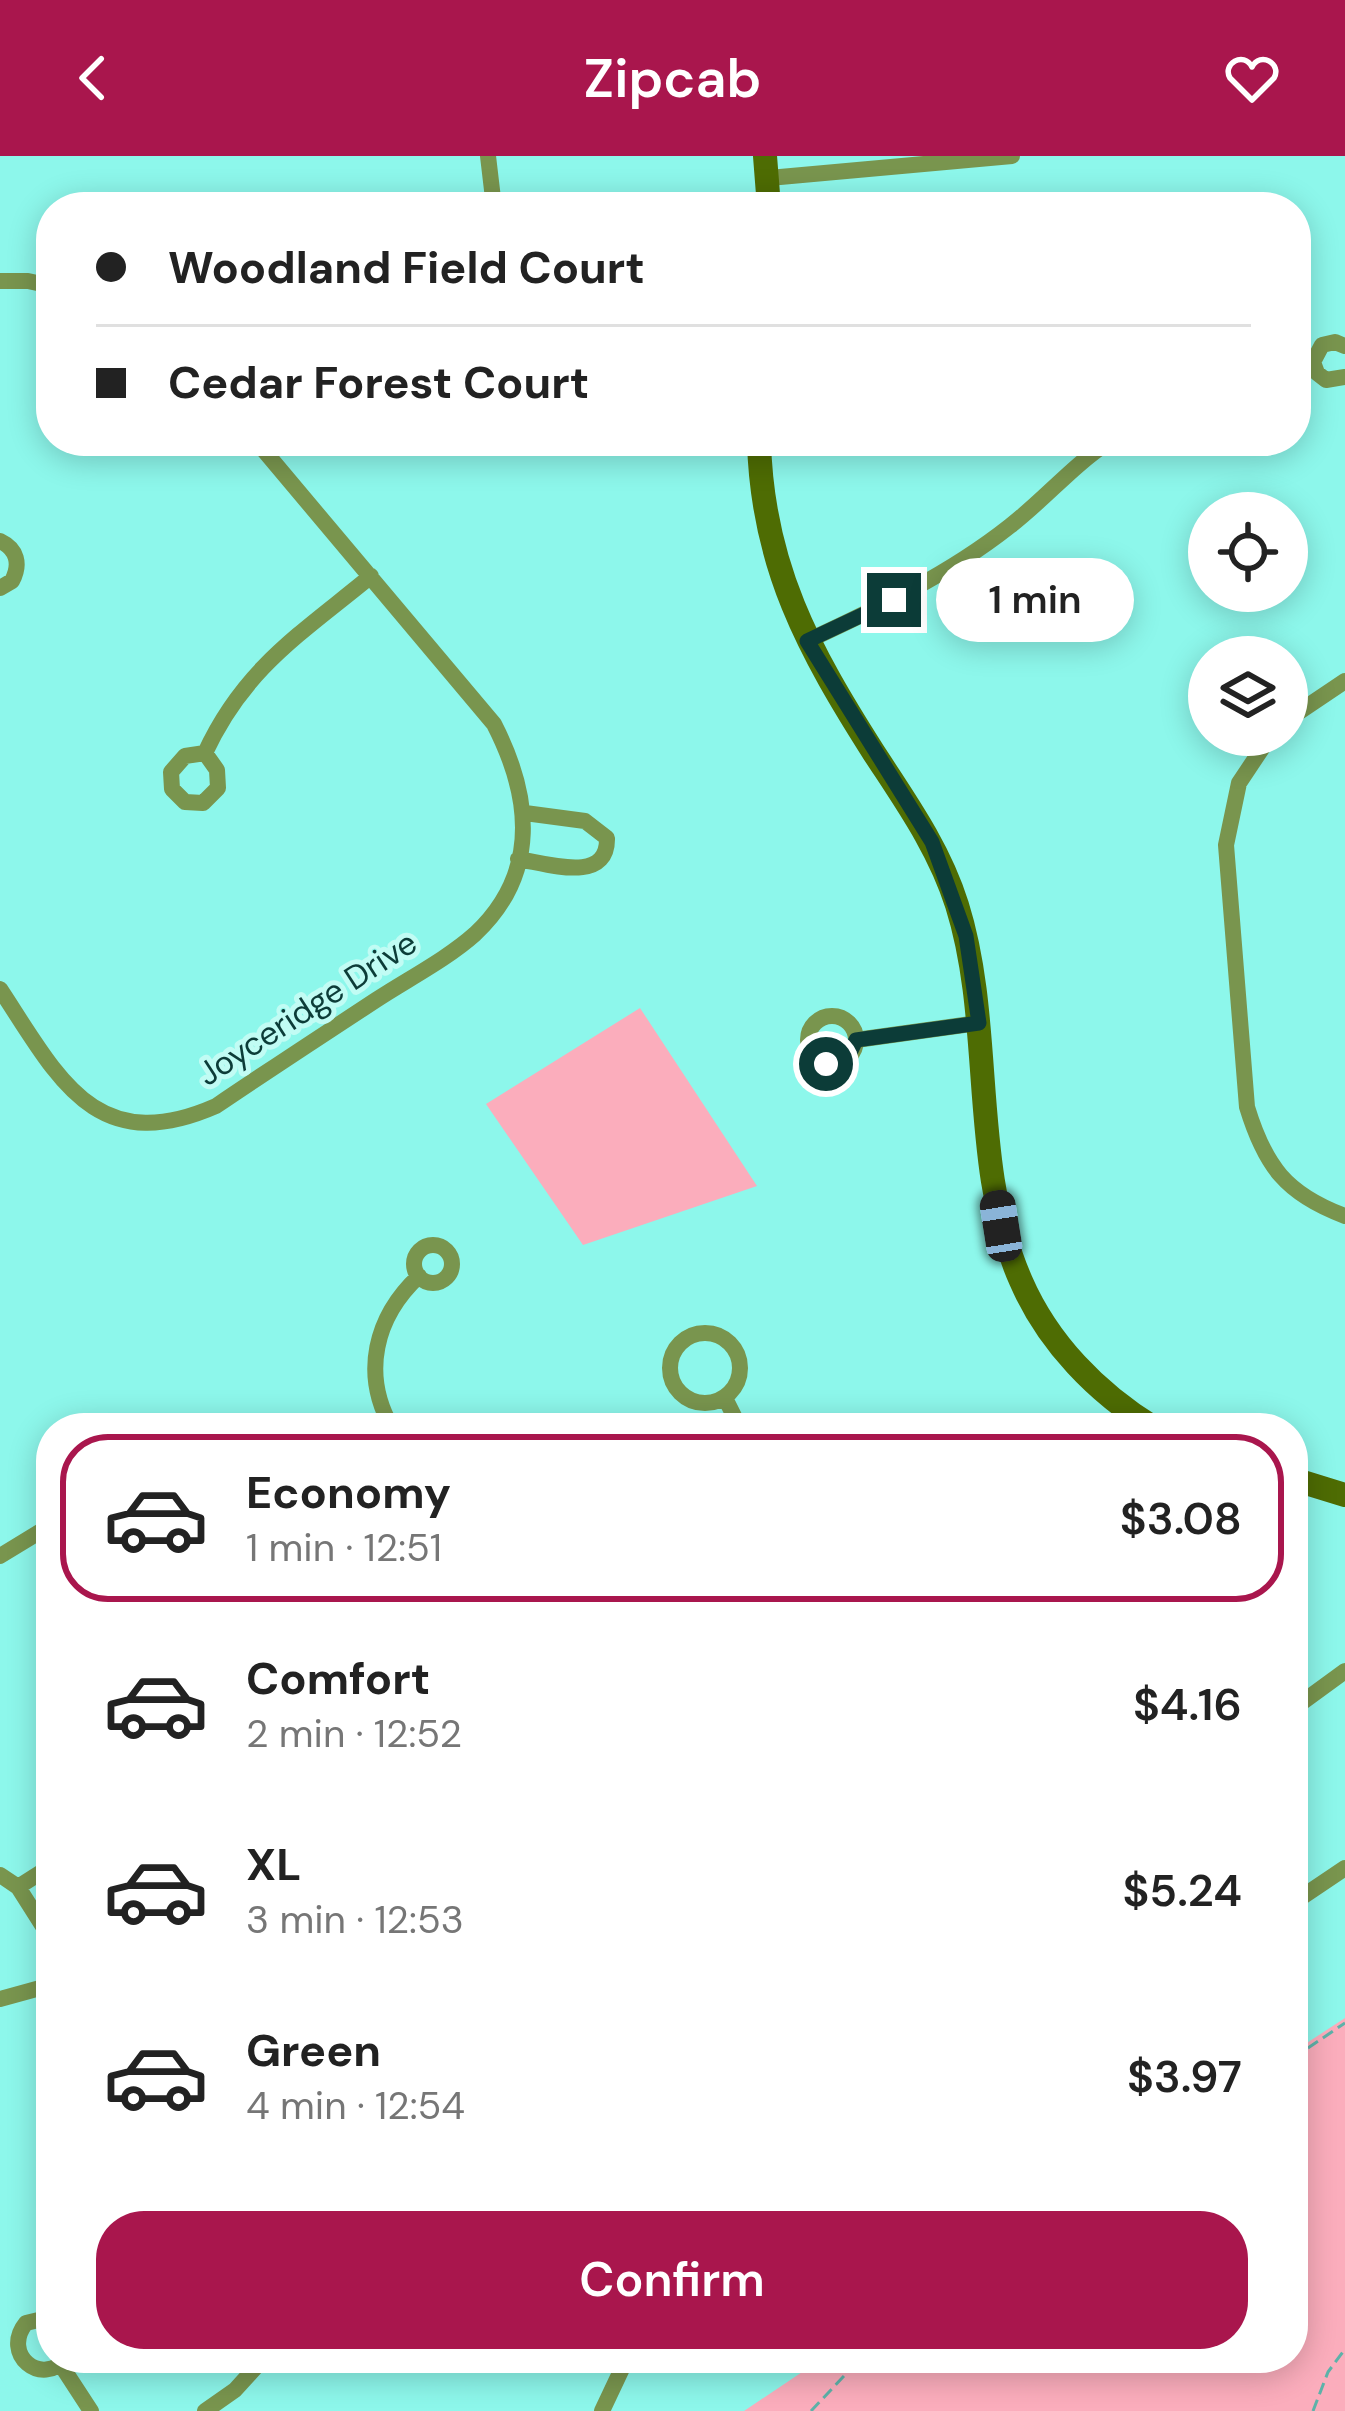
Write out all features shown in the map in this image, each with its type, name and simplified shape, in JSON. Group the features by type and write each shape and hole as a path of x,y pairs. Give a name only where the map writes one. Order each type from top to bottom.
{"street":[{"path":"488,156 492,192"},
{"path":"767,167 1012,156"},
{"path":"0,281 36,283"},
{"path":"1311,360 1322,345 1345,346"},
{"path":"1311,374 1326,380 1345,377"},
{"name":"Joyceridge Drive","path":"0,989 60,1080 87,1106 114,1120 168,1124 216,1106 475,934 510,885 525,813 511,757 494,724 269,456"},
{"path":"760,456 768,532 793,612 932,842 966,936 1001,1226 1022,1284 1036,1313 1074,1362 1128,1413"},
{"path":"807,641 894,600 973,552 1092,456"},
{"path":"0,541 17,560 12,581 0,588"},
{"path":"205,753 226,710 246,683 371,576"},
{"path":"1308,706 1345,680"},
{"path":"1256,756 1239,783 1226,845 1247,1107 1282,1180 1313,1204 1345,1216"},
{"path":"518,859 584,868 599,863 607,853 607,838 585,821 525,813"},
{"path":"856,1040 979,1023"},
{"path":"386,1413 377,1390 376,1352 388,1313 418,1276"},
{"path":"717,1335 738,1354 740,1373 725,1398 708,1404 678,1391 670,1367 678,1345 687,1337 717,1335"},
{"path":"725,1398 732,1413"},
{"path":"1308,1484 1345,1495"},
{"path":"0,1556 36,1535"},
{"path":"1308,1698 1345,1671"},
{"path":"1308,1893 1345,1868"},
{"path":"0,1875 18,1887 36,1915"},
{"path":"18,1887 36,1876"},
{"path":"0,1999 36,1988"},
{"path":"36,2321 26,2324 16,2339 26,2365 36,2370"},
{"path":"70,2373 91,2411"},
{"path":"205,2411 250,2373"},
{"path":"602,2411 620,2373"}],"path":[{"path":"1308,2048 1345,2023"},
{"path":"1313,2411 1328,2372 1345,2349"},
{"path":"811,2411 847,2373"}],"shaded area":[{"path":"640,1008 757,1186 583,1245 486,1104"},
{"path":"1345,2018 1345,2411 744,2411 801,2373 1308,2373 1308,2042"}],"route":[{"path":"826,1064 847,1059 856,1040 979,1023 966,936 946,872 807,641 894,600"}]}
